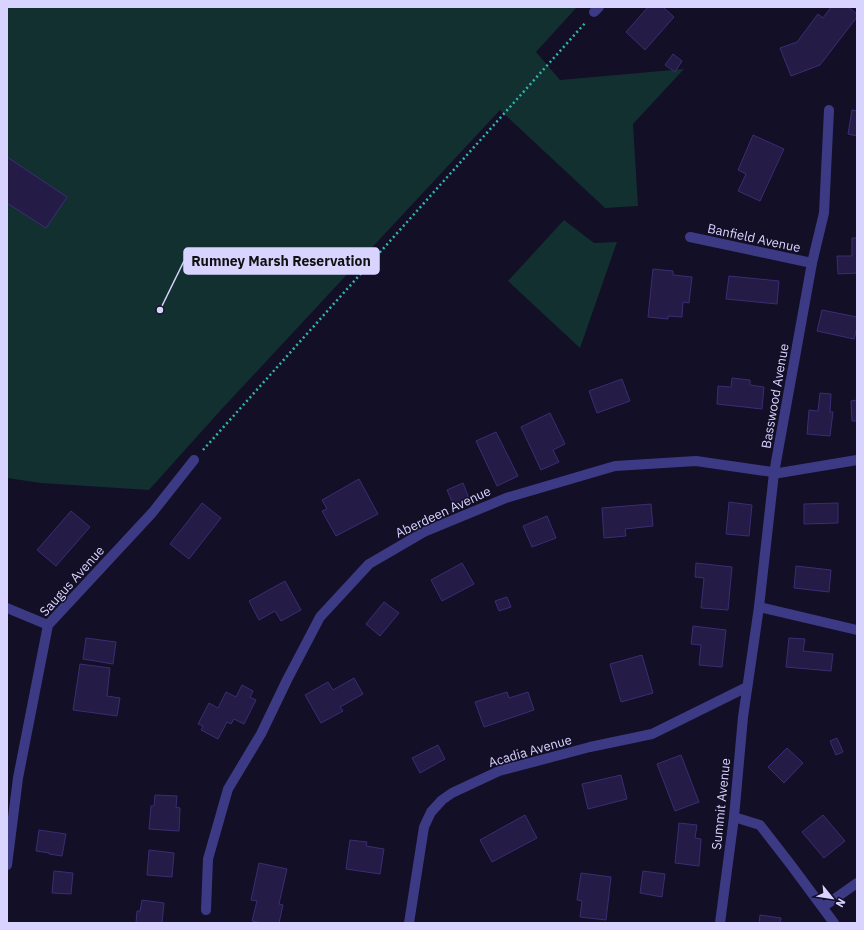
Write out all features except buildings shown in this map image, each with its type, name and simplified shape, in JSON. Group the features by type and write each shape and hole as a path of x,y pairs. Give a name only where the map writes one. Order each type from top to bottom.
{"street":[{"name":"Basswood Avenue","path":"747,687 759,607 774,473 812,263 824,213 829,110"},
{"name":"Banfield Avenue","path":"690,238 812,263"},
{"name":"Saugus Avenue","path":"7,865 18,778 48,625 152,513 194,460"},
{"name":"Aberdeen Avenue","path":"206,910 208,859 228,789 261,734 320,617 369,564 424,532 506,498 615,466 696,461 779,474 857,460"},
{"path":"759,607 857,630"},
{"path":"7,608 48,625"},
{"name":"Summit Avenue","path":"720,923 734,817 747,687"},
{"name":"Acadia Avenue","path":"409,923 424,827 431,812 442,800 452,793 499,772 590,747 652,734 747,687"},
{"path":"734,817 760,825 834,923"},
{"path":"823,907 857,883"}],"path":[{"path":"194,460 597,10"}],"green space":[{"path":"7,7 577,7 536,52 560,80 684,69 633,124 638,206 605,208 500,110 219,412 149,490 41,483 7,478"},
{"path":"564,220 594,243 617,242 580,348 508,281"}],"place":[{"name":"Rumney Marsh Reservation","path":"160,310"}]}
